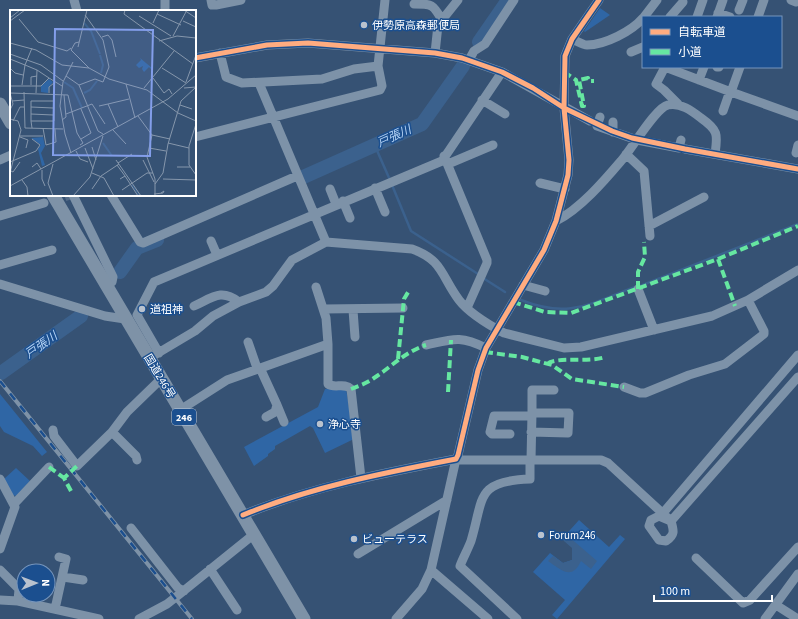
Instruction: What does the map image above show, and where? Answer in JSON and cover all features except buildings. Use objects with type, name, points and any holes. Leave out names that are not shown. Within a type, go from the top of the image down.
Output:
[{"type":"highway","points":[[0,104],[10,120]]},
{"type":"highway","name":"国道246号","points":[[49,199],[106,285],[125,319],[154,356],[161,379],[304,619]]},
{"type":"street","points":[[74,0],[77,10]]},
{"type":"street","points":[[211,0],[212,5],[216,5],[241,0]]},
{"type":"street","points":[[196,137],[380,90],[382,86],[378,66],[382,0]]},
{"type":"street","points":[[435,53],[438,25],[458,0]]},
{"type":"street","points":[[469,60],[474,51],[485,44],[514,0]]},
{"type":"street","points":[[396,619],[422,589],[431,570],[478,370],[486,348],[544,250],[556,221],[565,189],[569,160],[564,108],[564,65],[567,49],[598,0]]},
{"type":"street","points":[[644,16],[657,0]]},
{"type":"street","points":[[697,16],[703,0]]},
{"type":"street","points":[[718,15],[723,0]]},
{"type":"street","points":[[739,10],[743,0]]},
{"type":"street","points":[[758,16],[764,0]]},
{"type":"street","points":[[671,16],[683,1]]},
{"type":"street","points":[[680,16],[683,1]]},
{"type":"street","points":[[414,4],[430,4],[442,20]]},
{"type":"street","points":[[572,39],[587,45],[604,41],[629,31],[642,18]]},
{"type":"street","points":[[196,58],[267,45],[300,43],[435,53],[469,60],[502,72],[533,88],[564,108],[590,121]]},
{"type":"street","points":[[631,52],[642,47]]},
{"type":"street","points":[[220,53],[226,78],[242,83],[322,79],[354,69],[378,66]]},
{"type":"street","points":[[664,68],[656,84],[678,104],[712,126],[716,132],[717,139],[715,154]]},
{"type":"street","points":[[668,68],[798,116]]},
{"type":"street","points":[[697,79],[700,68]]},
{"type":"street","points":[[697,79],[703,68]]},
{"type":"street","points":[[723,111],[740,68]]},
{"type":"street","points":[[446,160],[482,100],[502,72]]},
{"type":"street","points":[[259,83],[326,242]]},
{"type":"street","points":[[482,100],[504,114]]},
{"type":"street","points":[[556,221],[569,215],[626,154],[656,113],[667,105],[678,104]]},
{"type":"street","points":[[600,117],[597,126],[637,140],[798,169]]},
{"type":"street","points":[[612,132],[613,122]]},
{"type":"street","points":[[493,144],[442,161],[375,188],[154,282],[137,315],[154,356],[201,327],[213,316],[239,302],[266,292],[273,286],[292,260],[326,242],[412,249],[424,254],[439,266],[460,301],[467,308],[496,329],[519,337],[564,348],[573,348],[712,316],[748,300],[798,270]]},
{"type":"street","points":[[626,154],[644,171],[650,236]]},
{"type":"street","points":[[0,160],[10,155]]},
{"type":"street","points":[[446,160],[487,263],[467,308]]},
{"type":"street","points":[[112,196],[140,242],[143,243],[298,178]]},
{"type":"street","points":[[540,183],[565,189]]},
{"type":"street","points":[[375,188],[385,212]]},
{"type":"street","points":[[330,189],[350,218]]},
{"type":"street","points":[[73,196],[113,277],[112,282],[106,285]]},
{"type":"street","points":[[649,226],[704,197]]},
{"type":"street","points":[[0,216],[49,199]]},
{"type":"street","points":[[211,240],[217,255]]},
{"type":"street","points":[[0,265],[52,250]]},
{"type":"street","points":[[0,284],[105,316],[125,319]]},
{"type":"street","points":[[523,285],[545,291]]},
{"type":"street","points":[[316,287],[324,309],[328,344],[328,384],[331,386],[346,385],[351,389],[361,478]]},
{"type":"street","points":[[638,289],[654,330]]},
{"type":"street","points":[[194,306],[224,294],[230,295],[239,302]]},
{"type":"street","points":[[624,387],[640,393],[646,393],[688,375],[725,364],[732,360],[764,334],[764,331],[748,300]]},
{"type":"street","points":[[324,309],[336,308],[353,310],[402,308]]},
{"type":"street","points":[[353,310],[354,337]]},
{"type":"street","points":[[426,345],[450,340],[467,339],[486,348]]},
{"type":"street","points":[[248,342],[284,422]]},
{"type":"street","points":[[180,410],[227,380],[328,344]]},
{"type":"street","points":[[663,513],[798,355]]},
{"type":"street","points":[[243,515],[279,501],[361,478],[456,460],[601,460],[608,463],[671,521],[798,377]]},
{"type":"street","points":[[53,430],[54,436],[77,466],[112,432],[127,412],[161,379]]},
{"type":"street","points":[[517,619],[460,566],[471,541],[481,499],[489,490],[509,480],[530,479],[532,386],[554,390]]},
{"type":"street","points":[[266,417],[275,412],[277,406]]},
{"type":"street","points":[[510,434],[492,434],[490,432],[494,416],[569,413],[568,433],[531,432]]},
{"type":"street","points":[[112,432],[136,456],[137,460]]},
{"type":"street","points":[[0,549],[15,507],[15,503],[49,467]]},
{"type":"street","points":[[0,479],[7,494],[15,503]]},
{"type":"street","points":[[358,554],[447,500]]},
{"type":"street","points":[[132,528],[147,542],[178,588],[184,591]]},
{"type":"street","points":[[139,619],[167,604],[253,534]]},
{"type":"street","points":[[696,558],[743,603],[750,600],[798,547]]},
{"type":"street","points":[[53,613],[63,577],[66,558]]},
{"type":"street","points":[[210,569],[238,610]]},
{"type":"street","points":[[0,570],[16,586]]},
{"type":"street","points":[[431,570],[488,619]]},
{"type":"street","points":[[765,619],[798,574]]},
{"type":"street","points":[[63,577],[79,581]]},
{"type":"street","points":[[0,600],[16,601]]},
{"type":"street","points":[[24,603],[53,613],[99,619]]},
{"type":"street","points":[[776,605],[798,619]]},
{"type":"shaded area","points":[[600,8],[610,15],[585,32],[584,31]]},
{"type":"shaded area","points":[[341,386],[346,388],[354,439],[325,453],[313,428],[310,426],[275,446],[275,449],[268,454],[268,456],[254,466],[244,447],[318,407],[325,389]]},
{"type":"shaded area","points":[[0,394],[47,452],[42,456],[33,446],[4,432],[0,426]]},
{"type":"shaded area","points":[[16,468],[30,481],[16,496],[12,495],[4,479]]},
{"type":"shaded area","points":[[579,520],[609,547],[620,535],[625,539],[557,619],[552,615],[565,600],[533,572],[550,553],[563,563],[572,560],[572,547],[562,539]]},
{"type":"shaded area","points":[[568,536],[597,561],[591,569],[581,561],[574,571],[566,572],[557,568],[548,561],[553,556],[563,563],[572,560],[572,548],[564,541]]},
{"type":"waterway","name":"戸張川","points":[[479,42],[508,0]]},
{"type":"waterway","name":"戸張川","points":[[301,178],[422,124],[463,66]]},
{"type":"waterway","points":[[375,146],[390,180]]},
{"type":"waterway","points":[[392,185],[411,231],[478,274]]},
{"type":"waterway","points":[[640,286],[798,224]]},
{"type":"waterway","name":"戸張川","points":[[120,272],[137,248],[157,240]]},
{"type":"waterway","points":[[483,278],[505,292]]},
{"type":"waterway","points":[[521,300],[538,306],[566,309],[591,304],[635,287]]},
{"type":"waterway","name":"戸張川","points":[[1,373],[81,316]]},
{"type":"tunnel","points":[[52,201],[67,196]]},
{"type":"railway","points":[[0,381],[192,619]]},
{"type":"marked path","points":[[564,72],[576,80],[582,106],[584,106],[579,80],[588,78],[589,81],[594,81]]},
{"type":"marked path","points":[[718,259],[798,226]]},
{"type":"marked path","points":[[638,289],[638,272],[645,257],[644,242]]},
{"type":"marked path","points":[[513,302],[545,312],[571,313],[718,259],[735,306]]},
{"type":"marked path","points":[[398,359],[404,299],[410,289]]},
{"type":"marked path","points":[[448,392],[451,340]]},
{"type":"marked path","points":[[351,389],[369,381],[411,352],[426,345]]},
{"type":"marked path","points":[[485,352],[522,357],[552,365],[572,379],[624,387]]},
{"type":"marked path","points":[[547,364],[558,360],[590,360],[605,357]]},
{"type":"marked path","points":[[71,491],[64,478],[77,466]]},
{"type":"marked path","points":[[49,467],[64,478]]},
{"type":"cycle path","points":[[243,515],[295,496],[374,475],[456,459],[478,370],[486,348],[544,250],[556,221],[568,175],[569,160],[564,108],[565,56],[572,39],[599,0]]},
{"type":"cycle path","points":[[196,58],[267,45],[308,43],[435,53],[462,58],[502,72],[533,88],[564,108],[612,131],[632,138],[798,169]]},
{"type":"place","name":"伊勢原高森郵便局","points":[[364,25]]},
{"type":"place","name":"道祖神","points":[[142,309]]},
{"type":"place","name":"浄心寺","points":[[320,424]]},
{"type":"place","name":"Forum246","points":[[541,535]]},
{"type":"place","name":"ビューテラス","points":[[354,539]]}]
